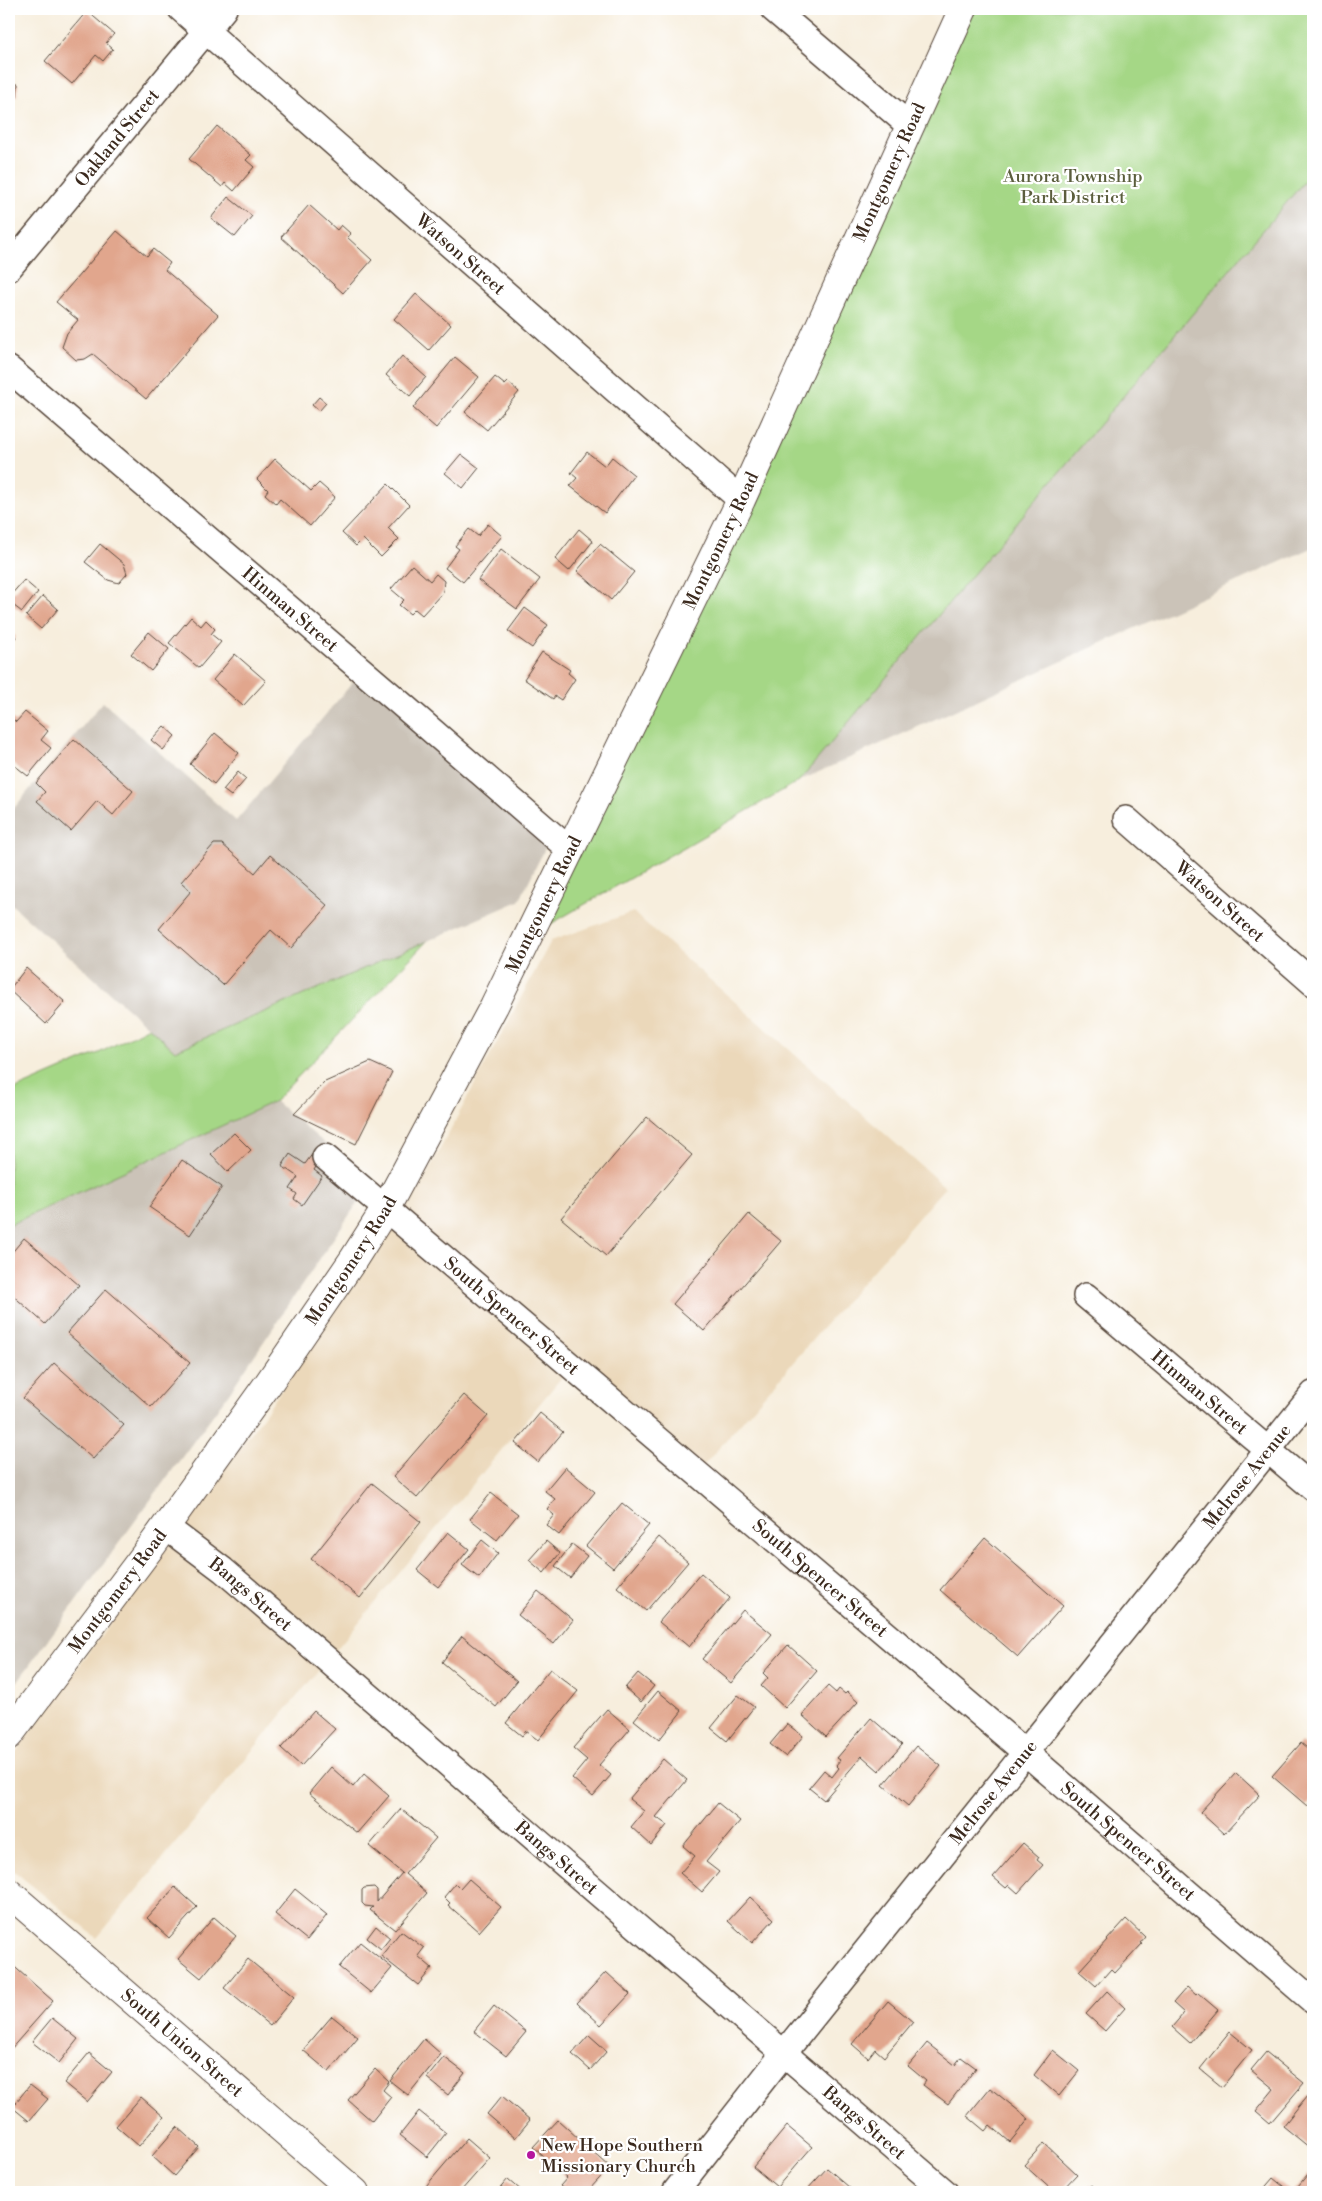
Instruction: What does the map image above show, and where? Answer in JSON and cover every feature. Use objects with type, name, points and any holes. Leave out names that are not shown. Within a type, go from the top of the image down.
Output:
[{"type":"street","name":"Watson Street","points":[[181,9],[741,500]]},
{"type":"street","name":"Oakland Street","points":[[9,268],[224,9]]},
{"type":"street","points":[[773,9],[910,126]]},
{"type":"street","name":"Montgomery Road","points":[[9,1735],[166,1526],[332,1291],[386,1208],[494,1006],[571,852],[741,500],[963,9]]},
{"type":"street","name":"Hinman Street","points":[[9,369],[400,703],[571,852]]},
{"type":"street","name":"Watson Street","points":[[1126,819],[1313,983]]},
{"type":"street","name":"South Spencer Street","points":[[325,1157],[1025,1752],[1313,2001]]},
{"type":"street","name":"Hinman Street","points":[[1086,1296],[1313,1488]]},
{"type":"street","name":"Melrose Avenue","points":[[675,2192],[784,2053],[1313,1394]]},
{"type":"street","name":"Bangs Street","points":[[166,1526],[223,1570],[945,2192]]},
{"type":"street","name":"South Union Street","points":[[9,1893],[355,2192]]},
{"type":"shaded area","points":[[1313,171],[1313,547],[799,781]]},
{"type":"shaded area","points":[[359,675],[550,838],[519,901],[175,1051],[9,902],[9,814],[103,702],[236,821]]},
{"type":"shaded area","points":[[633,912],[945,1187],[692,1479],[566,1372],[97,1938],[9,1867],[9,1761],[267,1411],[422,1183],[551,941]]},
{"type":"shaded area","points":[[275,1101],[371,1183],[229,1393],[9,1693],[9,1225]]},
{"type":"green space","name":"Aurora Township Park District","points":[[963,9],[1313,9],[1313,171],[799,781],[528,937]]},
{"type":"green space","points":[[427,941],[275,1101],[9,1225],[9,1092],[101,1052],[149,1027],[175,1051]]},
{"type":"building","points":[[87,11],[114,34],[106,43],[113,49],[103,61],[96,55],[72,84],[45,61]]},
{"type":"building","points":[[9,84],[18,84],[17,97],[9,96]]},
{"type":"building","points":[[217,126],[251,155],[246,160],[254,167],[234,191],[225,183],[222,187],[189,159]]},
{"type":"building","points":[[228,197],[252,216],[235,237],[211,218]]},
{"type":"building","points":[[309,205],[337,230],[341,225],[351,234],[347,237],[372,260],[343,293],[281,237]]},
{"type":"building","points":[[117,231],[147,256],[153,249],[170,263],[165,270],[218,315],[146,399],[93,354],[85,359],[76,360],[62,347],[67,333],[78,320],[56,302]]},
{"type":"building","points":[[416,294],[451,325],[429,350],[394,319]]},
{"type":"building","points":[[402,356],[426,377],[410,396],[386,375]]},
{"type":"building","points":[[455,357],[479,377],[436,428],[413,408]]},
{"type":"building","points":[[495,377],[505,385],[508,382],[519,392],[487,430],[465,412]]},
{"type":"building","points":[[319,397],[326,403],[319,411],[312,405]]},
{"type":"building","points":[[587,452],[605,466],[612,457],[634,475],[605,513],[570,486],[577,478],[571,473]]},
{"type":"building","points":[[461,454],[479,468],[463,488],[445,473]]},
{"type":"building","points":[[275,459],[311,491],[319,483],[335,497],[310,526],[280,499],[276,504],[265,494],[268,490],[257,479]]},
{"type":"building","points":[[388,484],[409,505],[388,528],[399,539],[381,557],[363,539],[356,546],[342,533]]},
{"type":"building","points":[[488,524],[502,536],[463,582],[445,568],[459,549],[455,546],[469,529],[478,536]]},
{"type":"building","points":[[579,529],[593,541],[569,571],[555,559]]},
{"type":"building","points":[[100,544],[124,564],[127,574],[119,583],[108,580],[85,562]]},
{"type":"building","points":[[600,544],[634,572],[611,600],[577,571]]},
{"type":"building","points":[[501,549],[540,579],[517,609],[478,580]]},
{"type":"building","points":[[412,565],[430,581],[436,574],[444,581],[443,592],[422,615],[415,609],[410,614],[399,605],[404,600],[391,589]]},
{"type":"building","points":[[24,580],[38,592],[22,612],[9,602],[9,597]]},
{"type":"building","points":[[43,596],[58,609],[41,629],[26,616]]},
{"type":"building","points":[[525,608],[548,625],[532,648],[508,631]]},
{"type":"building","points":[[191,617],[201,626],[206,620],[215,629],[211,634],[221,642],[199,668],[169,643]]},
{"type":"building","points":[[9,631],[16,637],[9,646]]},
{"type":"building","points":[[149,632],[169,649],[151,671],[131,654]]},
{"type":"building","points":[[542,652],[570,670],[568,673],[575,679],[561,700],[555,696],[553,699],[524,679]]},
{"type":"building","points":[[235,654],[266,681],[243,706],[213,680]]},
{"type":"building","points":[[25,712],[48,731],[41,740],[51,748],[28,776],[9,761],[9,716],[16,722]]},
{"type":"building","points":[[164,726],[175,736],[163,750],[151,740]]},
{"type":"building","points":[[215,733],[239,753],[214,784],[190,764]]},
{"type":"building","points":[[74,739],[133,791],[113,815],[97,801],[71,831],[37,801],[45,792],[36,783]]},
{"type":"building","points":[[238,772],[246,779],[231,796],[223,790]]},
{"type":"building","points":[[214,844],[222,844],[255,873],[270,855],[328,906],[291,948],[271,930],[223,985],[159,929],[191,891],[181,882]]},
{"type":"building","points":[[26,968],[65,1002],[46,1024],[9,990]]},
{"type":"building","points":[[370,1062],[392,1072],[356,1144],[294,1114],[325,1082]]},
{"type":"building","points":[[647,1117],[692,1155],[606,1256],[561,1218]]},
{"type":"building","points":[[234,1133],[251,1150],[228,1172],[211,1154]]},
{"type":"building","points":[[313,1153],[321,1159],[314,1170],[322,1176],[302,1205],[294,1199],[297,1194],[290,1189],[298,1177],[282,1166],[290,1154],[305,1164]]},
{"type":"building","points":[[182,1160],[222,1187],[190,1235],[149,1207]]},
{"type":"building","points":[[749,1214],[781,1241],[704,1331],[673,1304]]},
{"type":"building","points":[[24,1238],[79,1285],[45,1324],[9,1292],[9,1256]]},
{"type":"building","points":[[106,1289],[190,1363],[151,1407],[67,1333]]},
{"type":"building","points":[[54,1363],[124,1425],[93,1459],[23,1398]]},
{"type":"building","points":[[464,1395],[488,1416],[417,1498],[393,1477]]},
{"type":"building","points":[[540,1413],[563,1432],[538,1462],[515,1443]]},
{"type":"building","points":[[565,1467],[595,1492],[559,1535],[546,1525],[554,1515],[547,1509],[555,1499],[545,1491]]},
{"type":"building","points":[[372,1483],[421,1522],[360,1598],[311,1559]]},
{"type":"building","points":[[491,1493],[518,1514],[497,1540],[470,1519]]},
{"type":"building","points":[[622,1503],[649,1525],[613,1568],[586,1546]]},
{"type":"building","points":[[448,1532],[469,1549],[438,1587],[417,1570]]},
{"type":"building","points":[[659,1537],[688,1562],[646,1611],[617,1587]]},
{"type":"building","points":[[985,1538],[1063,1606],[1018,1657],[940,1590]]},
{"type":"building","points":[[482,1540],[498,1553],[479,1578],[462,1565]]},
{"type":"building","points":[[546,1541],[560,1553],[544,1573],[529,1560]]},
{"type":"building","points":[[572,1544],[587,1556],[570,1578],[555,1566]]},
{"type":"building","points":[[701,1573],[730,1598],[689,1647],[659,1622]]},
{"type":"building","points":[[538,1591],[573,1620],[554,1644],[518,1615]]},
{"type":"building","points":[[743,1610],[772,1634],[731,1683],[702,1659]]},
{"type":"building","points":[[462,1636],[517,1681],[496,1707],[442,1662]]},
{"type":"building","points":[[788,1645],[817,1671],[785,1708],[761,1686],[768,1678],[763,1673]]},
{"type":"building","points":[[550,1669],[578,1691],[538,1740],[526,1731],[522,1736],[506,1723]]},
{"type":"building","points":[[638,1673],[654,1686],[641,1702],[625,1688]]},
{"type":"building","points":[[828,1686],[836,1693],[839,1689],[845,1694],[847,1692],[858,1702],[826,1737],[802,1715]]},
{"type":"building","points":[[658,1691],[682,1711],[659,1740],[634,1720]]},
{"type":"building","points":[[738,1695],[754,1707],[727,1741],[711,1728]]},
{"type":"building","points":[[607,1709],[630,1729],[599,1765],[611,1775],[593,1796],[572,1778],[587,1760],[573,1748]]},
{"type":"building","points":[[314,1711],[335,1729],[301,1766],[281,1748]]},
{"type":"building","points":[[871,1718],[902,1745],[879,1771],[862,1756],[824,1800],[809,1788],[824,1770],[832,1777],[839,1768],[836,1765],[840,1760],[837,1758]]},
{"type":"building","points":[[787,1724],[803,1736],[786,1757],[770,1744]]},
{"type":"building","points":[[1301,1743],[1313,1753],[1313,1804],[1311,1801],[1307,1806],[1272,1776]]},
{"type":"building","points":[[916,1746],[941,1766],[908,1806],[883,1785]]},
{"type":"building","points":[[663,1759],[687,1780],[656,1817],[667,1825],[651,1845],[631,1827],[644,1811],[629,1799]]},
{"type":"building","points":[[331,1767],[353,1787],[364,1774],[389,1796],[357,1833],[309,1793]]},
{"type":"building","points":[[1236,1773],[1260,1795],[1224,1834],[1200,1812]]},
{"type":"building","points":[[718,1803],[740,1821],[706,1862],[719,1872],[702,1892],[680,1873],[695,1856],[683,1846]]},
{"type":"building","points":[[401,1809],[436,1838],[405,1874],[427,1893],[395,1930],[370,1910],[373,1907],[365,1906],[362,1903],[362,1890],[374,1887],[377,1890],[377,1902],[402,1873],[369,1846]]},
{"type":"building","points":[[1023,1843],[1039,1857],[1037,1860],[1043,1865],[1018,1893],[1009,1885],[1006,1888],[993,1877]]},
{"type":"building","points":[[469,1879],[501,1907],[479,1932],[448,1905],[450,1903],[444,1897],[455,1884],[460,1889]]},
{"type":"building","points":[[175,1887],[197,1907],[169,1938],[147,1918]]},
{"type":"building","points":[[295,1889],[327,1915],[307,1940],[275,1914]]},
{"type":"building","points":[[750,1897],[774,1919],[752,1943],[728,1921]]},
{"type":"building","points":[[214,1917],[236,1936],[201,1978],[178,1959]]},
{"type":"building","points":[[1126,1919],[1145,1937],[1140,1943],[1142,1944],[1115,1973],[1111,1969],[1096,1986],[1079,1971]]},
{"type":"building","points":[[376,1926],[390,1938],[381,1949],[367,1938]]},
{"type":"building","points":[[401,1931],[424,1948],[418,1956],[432,1968],[418,1985],[381,1956]]},
{"type":"building","points":[[360,1942],[392,1968],[371,1993],[339,1967]]},
{"type":"building","points":[[248,1959],[294,1997],[270,2026],[224,1988]]},
{"type":"building","points":[[9,1962],[53,2001],[9,2051]]},
{"type":"building","points":[[606,1972],[630,1994],[601,2025],[577,2003]]},
{"type":"building","points":[[1187,1987],[1196,1995],[1198,1993],[1218,2010],[1190,2043],[1172,2027],[1184,2013],[1173,2003]]},
{"type":"building","points":[[1107,1991],[1125,2008],[1105,2031],[1086,2014]]},
{"type":"building","points":[[888,2001],[913,2022],[884,2057],[875,2049],[868,2058],[852,2044]]},
{"type":"building","points":[[494,2006],[526,2032],[506,2056],[474,2031]]},
{"type":"building","points":[[332,2016],[358,2037],[329,2072],[303,2050]]},
{"type":"building","points":[[52,2018],[78,2039],[59,2063],[32,2042]]},
{"type":"building","points":[[1230,2032],[1252,2050],[1222,2087],[1200,2069]]},
{"type":"building","points":[[589,2035],[607,2051],[590,2070],[572,2054]]},
{"type":"building","points":[[424,2039],[441,2054],[408,2095],[390,2081]]},
{"type":"building","points":[[927,2043],[955,2065],[961,2057],[976,2068],[948,2104],[923,2085],[926,2081],[908,2066]]},
{"type":"building","points":[[1053,2050],[1079,2071],[1059,2096],[1034,2075]]},
{"type":"building","points":[[1266,2052],[1304,2083],[1270,2123],[1256,2111],[1274,2089],[1251,2070]]},
{"type":"building","points":[[89,2053],[112,2072],[87,2102],[64,2083]]},
{"type":"building","points":[[444,2057],[465,2073],[448,2095],[427,2078]]},
{"type":"building","points":[[375,2069],[389,2082],[383,2090],[391,2097],[372,2121],[348,2100]]},
{"type":"building","points":[[30,2085],[48,2099],[29,2121],[12,2107]]},
{"type":"building","points":[[990,2088],[1029,2119],[1010,2142],[990,2125],[985,2131],[967,2116]]},
{"type":"building","points":[[502,2096],[530,2120],[515,2138],[487,2114]]},
{"type":"building","points":[[1307,2096],[1313,2101],[1313,2145],[1310,2148],[1283,2126]]},
{"type":"building","points":[[141,2097],[164,2117],[139,2146],[116,2126]]},
{"type":"building","points":[[419,2111],[446,2133],[427,2157],[400,2135]]},
{"type":"building","points":[[558,2120],[610,2167],[587,2192],[567,2192],[560,2186],[567,2178],[533,2147]]},
{"type":"building","points":[[787,2126],[812,2147],[777,2187],[753,2167]]},
{"type":"building","points":[[177,2127],[199,2147],[174,2176],[152,2156]]},
{"type":"building","points":[[467,2138],[490,2158],[460,2192],[433,2192],[426,2186]]},
{"type":"building","points":[[1044,2143],[1077,2174],[1060,2192],[1054,2192],[1024,2165]]},
{"type":"building","points":[[827,2168],[850,2188],[846,2192],[805,2192]]},
{"type":"building","points":[[1308,2174],[1313,2178],[1313,2192],[1293,2192]]},
{"type":"building","points":[[1273,2178],[1289,2191],[1261,2192]]},
{"type":"building","points":[[508,2179],[523,2192],[497,2192]]},
{"type":"building","points":[[1091,2185],[1099,2192],[1085,2192]]},
{"type":"place","name":"New Hope Southern Missionary Church","points":[[531,2155]]}]
